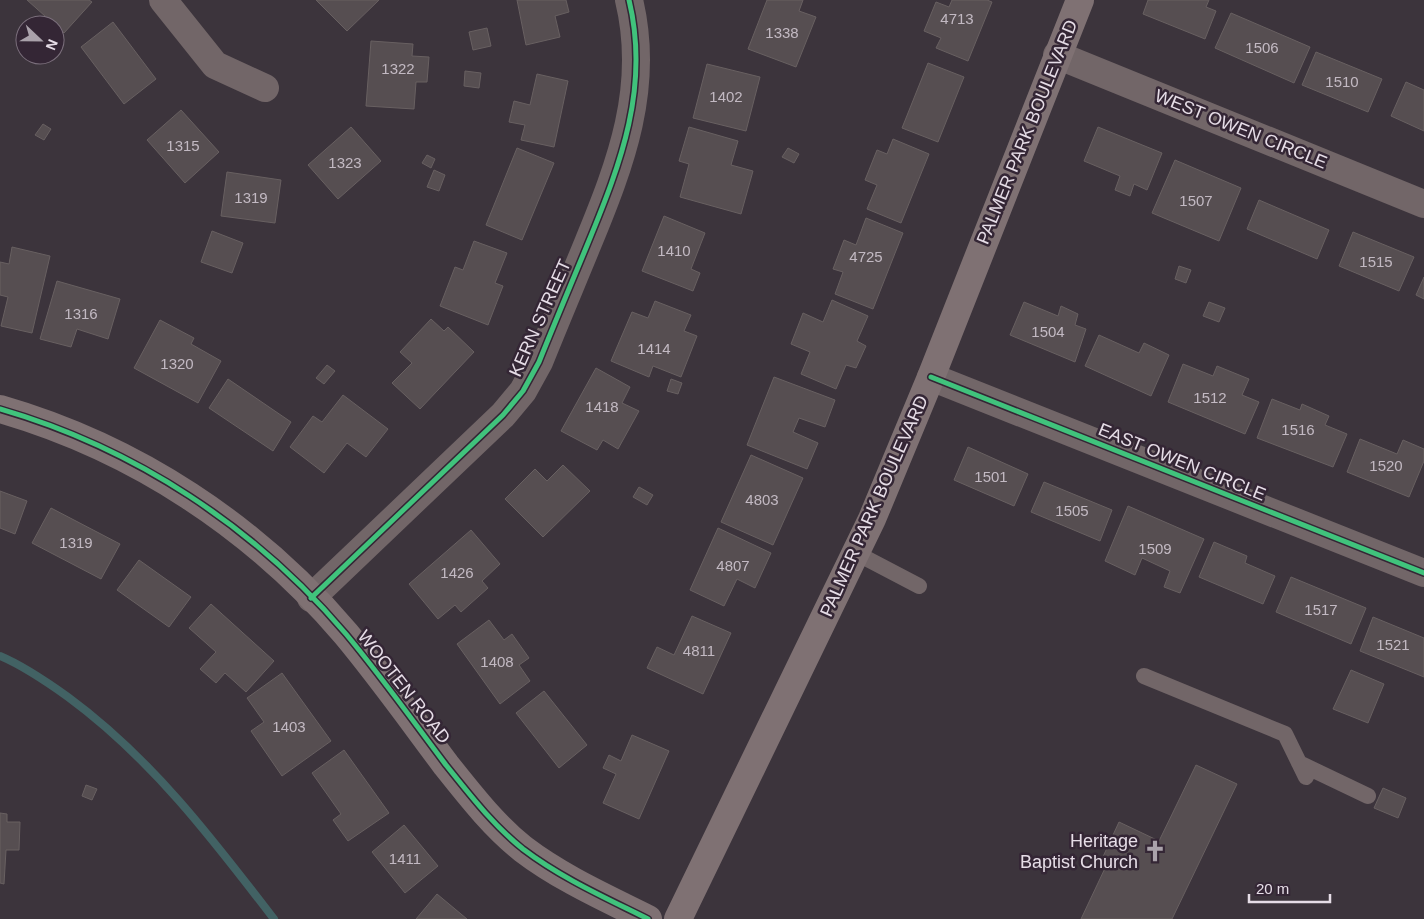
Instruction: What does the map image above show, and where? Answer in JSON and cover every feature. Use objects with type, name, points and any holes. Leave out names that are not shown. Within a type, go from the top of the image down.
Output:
[{"type":"main road","name":"PALMER PARK BOULEVARD","points":[[678,919],[856,553],[931,377],[1080,0]]},
{"type":"main road","name":"WOOTEN ROAD","points":[[0,410],[82,437],[136,464],[193,497],[247,536],[345,634],[487,817],[524,849],[562,876],[648,919]]},
{"type":"street","points":[[163,0],[215,66],[265,88]]},
{"type":"street","name":"KERN STREET","points":[[311,598],[503,416],[522,391],[539,362],[618,170],[635,90],[637,51],[629,0]]},
{"type":"street","name":"WEST OWEN CIRCLE","points":[[1057,55],[1424,204]]},
{"type":"street","name":"EAST OWEN CIRCLE","points":[[931,377],[1424,573]]},
{"type":"lane","points":[[856,553],[919,586]]},
{"type":"lane","points":[[1144,676],[1285,734],[1302,770],[1368,796]]},
{"type":"building","points":[[27,0],[89,0],[92,2],[65,32],[65,15],[44,15]]},
{"type":"building","points":[[316,0],[379,0],[347,31]]},
{"type":"building","points":[[517,0],[566,0],[569,12],[555,16],[560,37],[526,45]]},
{"type":"building","points":[[767,0],[803,0],[799,11],[816,17],[796,67],[748,49]]},
{"type":"building","points":[[952,0],[987,0],[992,2],[968,61],[936,48],[941,38],[924,31],[936,2],[949,7]]},
{"type":"building","points":[[1148,0],[1209,0],[1206,7],[1216,11],[1205,39],[1143,14]]},
{"type":"building","points":[[1231,13],[1310,47],[1294,83],[1215,48]]},
{"type":"building","points":[[113,22],[156,79],[124,104],[81,47]]},
{"type":"building","points":[[487,28],[491,46],[473,50],[469,32]]},
{"type":"building","points":[[371,41],[413,44],[412,56],[429,57],[427,82],[416,82],[414,109],[366,106]]},
{"type":"building","points":[[1316,52],[1382,79],[1368,112],[1302,85]]},
{"type":"building","points":[[928,63],[964,77],[938,142],[902,128]]},
{"type":"building","points":[[707,64],[760,77],[746,131],[693,118]]},
{"type":"building","points":[[465,71],[481,73],[479,88],[464,86]]},
{"type":"building","points":[[537,74],[568,81],[554,147],[521,140],[525,125],[509,122],[514,101],[530,105]]},
{"type":"building","points":[[1406,82],[1424,90],[1424,131],[1391,116]]},
{"type":"building","points":[[181,110],[219,152],[185,183],[147,140]]},
{"type":"building","points":[[43,124],[51,129],[44,140],[35,135]]},
{"type":"building","points":[[351,127],[381,161],[338,199],[308,165]]},
{"type":"building","points":[[689,127],[738,141],[731,165],[753,171],[741,214],[680,197],[689,164],[679,161]]},
{"type":"building","points":[[1098,127],[1162,153],[1147,190],[1134,184],[1130,196],[1115,190],[1120,176],[1084,161]]},
{"type":"building","points":[[893,139],[929,154],[901,223],[867,209],[877,185],[865,180],[877,150],[887,154]]},
{"type":"building","points":[[517,148],[554,163],[522,240],[486,225]]},
{"type":"building","points":[[788,148],[799,154],[794,163],[782,157]]},
{"type":"building","points":[[427,155],[435,159],[431,168],[422,163]]},
{"type":"building","points":[[1175,160],[1241,188],[1219,241],[1152,213]]},
{"type":"building","points":[[434,170],[445,175],[439,191],[427,187]]},
{"type":"building","points":[[227,172],[281,180],[275,223],[221,216]]},
{"type":"building","points":[[1259,200],[1329,230],[1317,259],[1247,229]]},
{"type":"building","points":[[664,216],[705,233],[691,269],[700,273],[693,291],[642,271]]},
{"type":"building","points":[[866,218],[903,233],[873,309],[835,294],[843,272],[833,269],[844,240],[856,245]]},
{"type":"building","points":[[212,231],[243,243],[232,273],[201,262]]},
{"type":"building","points":[[1353,232],[1414,257],[1399,291],[1339,266]]},
{"type":"building","points":[[474,241],[507,253],[495,283],[503,286],[488,325],[440,306],[455,267],[463,270]]},
{"type":"building","points":[[12,247],[50,256],[32,333],[1,326],[8,297],[0,295],[0,262],[9,264]]},
{"type":"building","points":[[1179,266],[1191,270],[1186,283],[1175,279]]},
{"type":"building","points":[[1424,277],[1424,299],[1416,295]]},
{"type":"building","points":[[57,281],[120,299],[108,339],[77,329],[71,347],[40,339]]},
{"type":"building","points":[[832,300],[868,316],[857,341],[866,346],[856,368],[846,365],[836,389],[801,374],[810,352],[791,344],[803,313],[823,322]]},
{"type":"building","points":[[655,301],[691,315],[684,331],[697,336],[681,377],[653,366],[649,377],[611,361],[632,312],[648,318]]},
{"type":"building","points":[[1024,302],[1058,316],[1061,306],[1078,314],[1075,325],[1086,329],[1075,362],[1010,335]]},
{"type":"building","points":[[1209,302],[1225,308],[1219,322],[1203,316]]},
{"type":"building","points":[[431,319],[444,331],[448,327],[474,352],[420,409],[392,383],[412,363],[400,352]]},
{"type":"building","points":[[160,320],[194,338],[191,344],[221,361],[198,403],[134,368]]},
{"type":"building","points":[[1099,335],[1139,353],[1144,343],[1169,355],[1151,396],[1085,366]]},
{"type":"building","points":[[1183,364],[1213,376],[1217,366],[1249,379],[1242,395],[1259,402],[1245,434],[1168,402]]},
{"type":"building","points":[[327,365],[335,371],[324,384],[316,378]]},
{"type":"building","points":[[596,368],[630,387],[622,403],[639,411],[618,449],[603,440],[597,450],[561,431]]},
{"type":"building","points":[[774,377],[835,400],[825,427],[799,418],[793,432],[818,443],[807,469],[747,445]]},
{"type":"building","points":[[228,379],[291,422],[273,451],[209,408]]},
{"type":"building","points":[[671,379],[682,383],[678,394],[667,391]]},
{"type":"building","points":[[343,395],[388,429],[366,457],[347,443],[324,473],[290,447],[313,416],[322,422]]},
{"type":"building","points":[[1272,399],[1300,410],[1302,404],[1329,416],[1325,425],[1347,434],[1333,467],[1257,438]]},
{"type":"building","points":[[1360,439],[1397,454],[1403,440],[1424,449],[1424,461],[1409,497],[1347,472]]},
{"type":"building","points":[[968,447],[1028,474],[1014,506],[954,480]]},
{"type":"building","points":[[751,455],[803,478],[773,545],[721,522]]},
{"type":"building","points":[[563,465],[590,491],[543,537],[505,499],[535,469],[547,481]]},
{"type":"building","points":[[1044,482],[1112,510],[1100,541],[1031,512]]},
{"type":"building","points":[[639,487],[653,495],[647,505],[633,497]]},
{"type":"building","points":[[0,491],[27,501],[15,534],[0,528]]},
{"type":"building","points":[[1128,506],[1204,539],[1180,593],[1164,587],[1170,571],[1142,558],[1135,575],[1105,561]]},
{"type":"building","points":[[51,508],[120,544],[101,579],[32,543]]},
{"type":"building","points":[[718,528],[771,553],[755,588],[737,579],[724,606],[690,590]]},
{"type":"building","points":[[471,530],[500,564],[482,581],[488,588],[461,612],[455,605],[438,619],[409,584]]},
{"type":"building","points":[[1214,542],[1247,556],[1245,563],[1275,576],[1263,604],[1199,577]]},
{"type":"building","points":[[139,560],[191,597],[169,627],[117,590]]},
{"type":"building","points":[[1291,577],[1366,608],[1351,644],[1276,612]]},
{"type":"building","points":[[211,604],[274,661],[246,692],[225,673],[216,683],[200,669],[216,652],[189,628]]},
{"type":"building","points":[[692,616],[731,633],[703,694],[647,668],[657,647],[674,655]]},
{"type":"building","points":[[1373,617],[1424,638],[1424,677],[1360,651]]},
{"type":"building","points":[[489,620],[504,640],[512,634],[529,658],[519,665],[530,681],[500,704],[457,644]]},
{"type":"building","points":[[1351,670],[1384,684],[1368,723],[1333,709]]},
{"type":"building","points":[[282,673],[331,741],[282,776],[251,731],[264,722],[247,698]]},
{"type":"building","points":[[544,691],[587,745],[559,768],[516,713]]},
{"type":"building","points":[[632,735],[669,751],[639,819],[603,803],[616,774],[603,768],[609,755],[621,761]]},
{"type":"building","points":[[344,750],[389,813],[348,841],[333,820],[341,814],[312,773]]},
{"type":"building","name":"Heritage Baptist Church","points":[[1196,765],[1237,784],[1172,919],[1081,919],[1107,864],[1101,861],[1119,822],[1159,841]]},
{"type":"building","points":[[86,785],[97,789],[92,800],[82,796]]},
{"type":"building","points":[[1383,788],[1406,798],[1398,818],[1374,808]]},
{"type":"building","points":[[0,813],[7,814],[7,822],[20,822],[19,850],[6,850],[4,884],[0,883]]},
{"type":"building","points":[[404,825],[438,866],[405,893],[372,852]]},
{"type":"building","points":[[437,894],[467,919],[416,919]]},
{"type":"waterway","points":[[0,656],[27,669],[68,697],[126,746],[179,800],[274,919]]},
{"type":"cycle path","points":[[311,598],[503,415],[523,391],[539,362],[611,184],[629,124],[634,94],[636,63],[635,32],[629,0]]},
{"type":"cycle path","points":[[931,377],[1424,573]]},
{"type":"cycle path","points":[[0,409],[50,425],[145,469],[190,496],[232,526],[273,559],[311,595],[346,634],[446,765],[502,830],[523,849],[553,869],[648,919]]},
{"type":"place","name":"Heritage Baptist Church","points":[[1155,851]]}]
